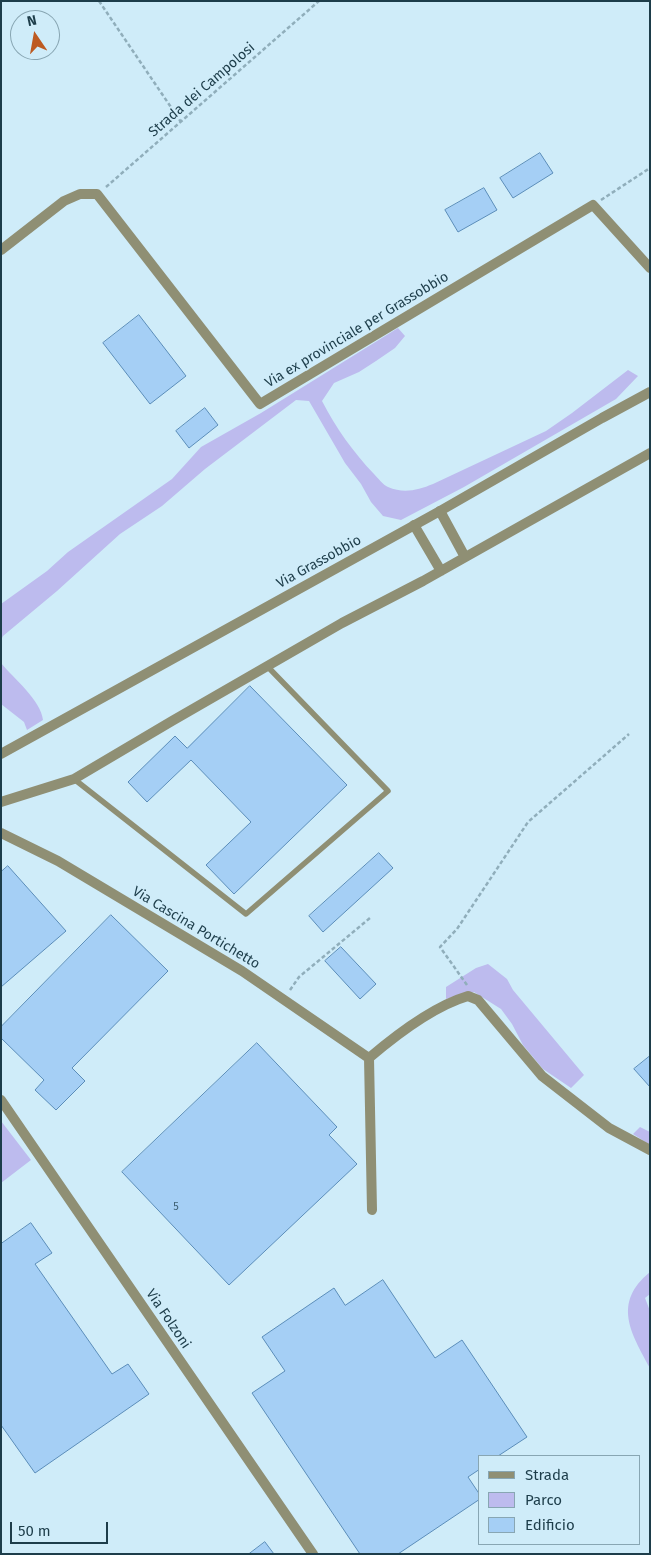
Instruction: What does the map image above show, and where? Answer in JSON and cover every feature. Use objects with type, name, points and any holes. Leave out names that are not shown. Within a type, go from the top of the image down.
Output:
[{"type":"street","points":[[1,250],[64,201],[80,194],[97,194]]},
{"type":"street","name":"Via ex provinciale per Grassobbio","points":[[97,194],[260,404],[593,204]]},
{"type":"street","points":[[593,204],[650,268]]},
{"type":"street","name":"Via Grassobbio","points":[[1,754],[440,511],[650,392]]},
{"type":"street","points":[[1,802],[74,779],[342,623],[441,571],[650,453]]},
{"type":"street","points":[[440,511],[465,557]]},
{"type":"street","points":[[414,525],[441,571]]},
{"type":"street","name":"Via Cascina Portichetto","points":[[1,833],[58,861],[242,971],[369,1058]]},
{"type":"street","points":[[372,1210],[369,1058],[397,1034],[456,1000],[468,996],[478,1000],[542,1076],[609,1128],[650,1150]]},
{"type":"street","name":"Via Folzoni","points":[[1,1100],[312,1554]]},
{"type":"lane","points":[[74,779],[246,914],[388,791],[267,666]]},
{"type":"path","points":[[100,1],[182,122]]},
{"type":"path","name":"Strada dei Campolosi","points":[[97,194],[319,1]]},
{"type":"path","points":[[593,204],[650,168]]},
{"type":"path","points":[[468,996],[468,986],[440,947],[456,929],[528,822],[629,734]]},
{"type":"path","points":[[283,999],[299,978],[370,918]]},
{"type":"green space","points":[[398,328],[405,336],[395,348],[359,372],[334,383],[322,401],[345,439],[366,466],[384,485],[394,489],[405,491],[433,484],[546,431],[628,370],[638,376],[616,399],[464,487],[401,520],[383,516],[371,502],[361,484],[345,463],[309,401],[296,400],[205,469],[162,506],[120,534],[57,591],[3,636],[1,640],[1,604],[47,571],[68,552],[172,479],[201,447],[261,413]]},
{"type":"green space","points":[[1,663],[32,697],[41,712],[43,720],[27,730],[24,722],[1,704]]},
{"type":"green space","points":[[488,964],[507,979],[513,990],[584,1075],[571,1088],[543,1069],[523,1045],[512,1024],[501,1009],[474,992],[446,999],[446,987],[476,968]]},
{"type":"green space","points":[[1,1121],[31,1160],[1,1183]]},
{"type":"green space","points":[[640,1127],[650,1132],[650,1145],[633,1134]]},
{"type":"green space","points":[[650,1272],[650,1294],[645,1298],[650,1311],[650,1368],[632,1330],[628,1307],[631,1295],[638,1284]]},
{"type":"building","points":[[540,153],[553,173],[513,198],[500,178]]},
{"type":"building","points":[[484,188],[497,210],[458,232],[445,210]]},
{"type":"building","points":[[139,315],[186,376],[150,404],[103,343]]},
{"type":"building","points":[[205,408],[218,425],[189,448],[176,431]]},
{"type":"building","points":[[250,686],[347,785],[234,894],[206,865],[251,822],[191,760],[147,802],[128,782],[175,736],[187,748]]},
{"type":"building","points":[[379,853],[393,868],[323,932],[309,916]]},
{"type":"building","points":[[8,866],[66,931],[1,987],[1,872]]},
{"type":"building","points":[[111,915],[168,971],[72,1068],[85,1081],[56,1110],[35,1090],[44,1080],[1,1038],[1,1027]]},
{"type":"building","points":[[341,947],[376,984],[360,999],[325,961]]},
{"type":"building","points":[[257,1043],[337,1127],[329,1135],[357,1164],[229,1285],[122,1172]]},
{"type":"building","points":[[650,1056],[650,1087],[634,1069]]},
{"type":"building","points":[[31,1223],[52,1253],[35,1264],[112,1374],[128,1364],[149,1394],[35,1473],[1,1425],[1,1244]]},
{"type":"building","points":[[383,1280],[435,1358],[462,1340],[527,1437],[500,1455],[478,1455],[478,1470],[468,1477],[478,1492],[478,1500],[398,1554],[360,1554],[252,1393],[285,1371],[262,1337],[334,1288],[345,1305]]},
{"type":"building","points":[[265,1542],[274,1554],[249,1554]]}]
